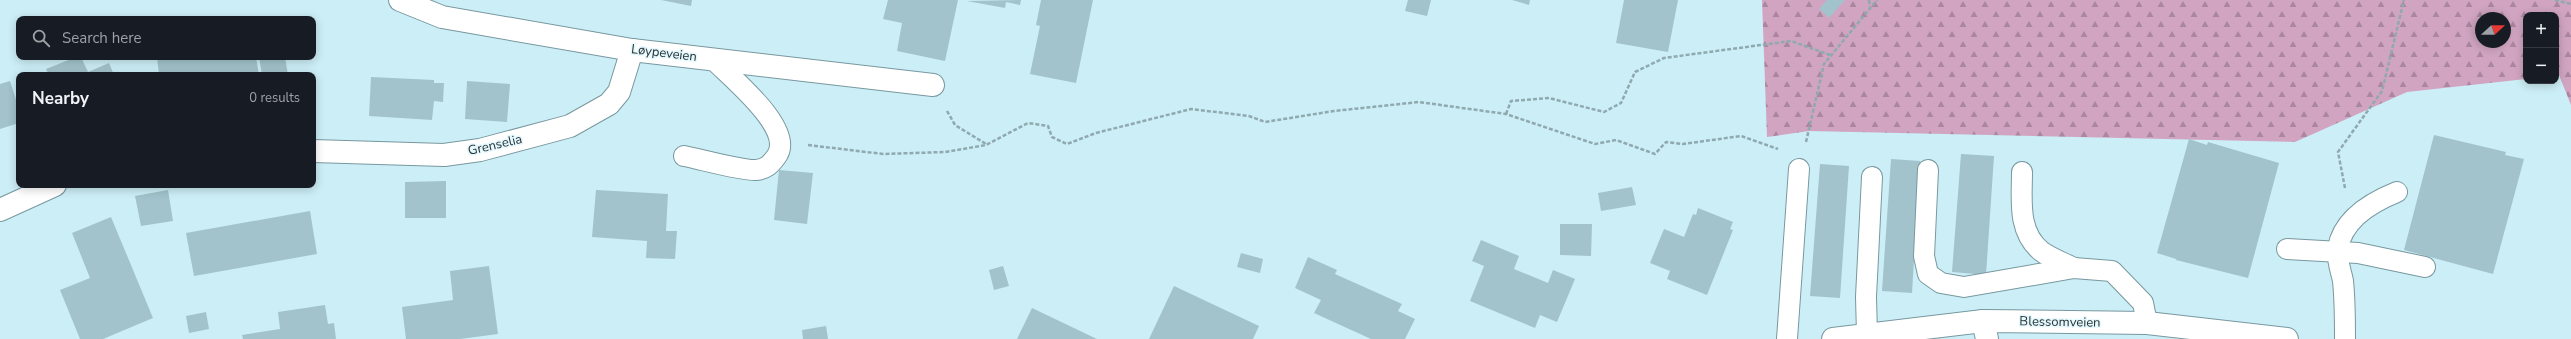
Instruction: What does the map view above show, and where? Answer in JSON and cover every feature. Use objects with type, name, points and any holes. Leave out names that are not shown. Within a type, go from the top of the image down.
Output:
[{"type":"street","name":"Løypeveien","points":[[400,0],[442,17],[632,50],[933,85]]},
{"type":"street","name":"Grenselia","points":[[316,151],[444,155],[480,150],[570,126],[609,104],[619,92],[632,50]]},
{"type":"street","points":[[0,210],[49,188]]},
{"type":"street","name":"Blessomveien","points":[[1833,339],[1867,334],[2147,323],[2287,339]]},
{"type":"lane","points":[[684,156],[755,170],[768,167],[778,154],[781,138],[775,125],[759,104],[713,59]]},
{"type":"lane","points":[[1787,339],[1799,169]]},
{"type":"lane","points":[[1928,170],[1924,256],[1928,274],[1941,283],[1964,287],[2074,268],[2112,271],[2143,303],[2147,323]]},
{"type":"lane","points":[[2022,172],[2022,220],[2028,235],[2041,251],[2074,268]]},
{"type":"lane","points":[[1867,334],[1866,297],[1872,177]]},
{"type":"lane","points":[[2345,339],[2343,282],[2337,250],[2340,238],[2351,220],[2379,199],[2397,192]]},
{"type":"lane","points":[[2287,249],[2337,250],[2425,268]]},
{"type":"path","points":[[1869,0],[1870,7]]},
{"type":"path","points":[[1799,169],[1824,64],[1877,0]]},
{"type":"path","points":[[2351,220],[2338,152],[2382,91],[2404,0]]},
{"type":"path","points":[[2555,0],[2571,4]]},
{"type":"path","points":[[1506,114],[1511,101],[1549,98],[1604,112],[1621,103],[1635,72],[1664,58],[1791,41],[1830,55]]},
{"type":"path","points":[[933,85],[955,125],[986,145]]},
{"type":"path","points":[[781,138],[813,146],[883,154],[945,152],[986,145],[1028,123],[1048,126],[1052,137],[1067,144],[1096,133],[1191,109],[1249,116],[1265,122],[1334,111],[1419,102],[1506,114],[1595,144],[1616,140],[1655,154],[1666,142],[1683,144],[1741,136],[1786,153],[1799,169]]},
{"type":"green space","points":[[1762,0],[2571,0],[2571,105],[2559,75],[2559,12],[2523,12],[2523,79],[2407,92],[2295,142],[1809,131],[1767,137]]},
{"type":"building","points":[[661,0],[692,0],[691,6]]},
{"type":"building","points":[[888,0],[958,0],[945,61],[897,51],[902,23],[883,19]]},
{"type":"building","points":[[1021,0],[1020,5],[1006,2],[1005,8],[967,1]]},
{"type":"building","points":[[1041,0],[1093,0],[1076,83],[1030,74],[1040,26],[1036,25]]},
{"type":"building","points":[[1408,0],[1431,0],[1427,16],[1405,11]]},
{"type":"building","points":[[1512,0],[1530,0],[1529,5]]},
{"type":"building","points":[[1624,0],[1678,0],[1668,52],[1616,43]]},
{"type":"building","points":[[1827,0],[1845,0],[1829,18],[1819,9]]},
{"type":"building","points":[[68,60],[82,60],[88,72],[48,72],[46,69]]},
{"type":"building","points":[[157,60],[256,60],[258,72],[159,72]]},
{"type":"building","points":[[260,60],[286,60],[288,72],[262,72]]},
{"type":"building","points":[[109,63],[113,72],[88,72]]},
{"type":"building","points":[[371,77],[434,80],[434,83],[444,83],[443,102],[434,101],[432,120],[369,116]]},
{"type":"building","points":[[10,81],[16,100],[16,124],[0,129],[0,84]]},
{"type":"building","points":[[467,81],[510,84],[507,122],[465,119]]},
{"type":"building","points":[[2434,135],[2506,152],[2505,155],[2524,159],[2493,274],[2404,250]]},
{"type":"building","points":[[2189,139],[2207,145],[2208,142],[2279,163],[2248,278],[2176,260],[2157,253]]},
{"type":"building","points":[[1961,154],[1994,156],[1986,275],[1952,272]]},
{"type":"building","points":[[1891,159],[1920,161],[1912,293],[1882,291]]},
{"type":"building","points":[[1820,164],[1849,166],[1840,298],[1810,296]]},
{"type":"building","points":[[779,170],[813,173],[807,224],[774,220]]},
{"type":"building","points":[[446,181],[446,218],[405,218],[405,182]]},
{"type":"building","points":[[1632,187],[1636,205],[1601,211],[1598,193]]},
{"type":"building","points":[[168,190],[173,221],[141,226],[135,196]]},
{"type":"building","points":[[596,190],[668,194],[666,231],[677,231],[675,259],[646,258],[647,241],[592,237]]},
{"type":"building","points":[[1698,208],[1733,222],[1730,229],[1733,230],[1707,295],[1667,279],[1670,271],[1650,263],[1664,229],[1684,237],[1693,214],[1696,215]]},
{"type":"building","points":[[310,211],[317,254],[194,276],[186,233]]},
{"type":"building","points":[[111,217],[153,318],[103,339],[80,339],[60,290],[90,278],[72,233]]},
{"type":"building","points":[[1560,224],[1592,224],[1591,256],[1560,255]]},
{"type":"building","points":[[1481,240],[1519,256],[1514,269],[1548,283],[1553,270],[1575,279],[1557,322],[1540,315],[1535,328],[1470,301],[1484,266],[1472,261]]},
{"type":"building","points":[[1241,253],[1263,259],[1260,273],[1237,267]]},
{"type":"building","points":[[1308,257],[1337,270],[1335,274],[1402,304],[1398,311],[1415,319],[1405,339],[1371,339],[1314,313],[1321,300],[1295,288]]},
{"type":"building","points":[[489,266],[498,334],[460,339],[406,339],[402,307],[453,300],[450,271]]},
{"type":"building","points":[[1003,266],[1009,286],[994,290],[989,270]]},
{"type":"building","points":[[1174,286],[1259,326],[1253,339],[1149,339]]},
{"type":"building","points":[[325,305],[328,324],[334,323],[336,339],[243,339],[242,335],[280,329],[278,312]]},
{"type":"building","points":[[1032,308],[1097,339],[1017,339]]},
{"type":"building","points":[[206,312],[209,329],[189,333],[186,316]]},
{"type":"building","points":[[826,326],[828,339],[803,339],[802,330]]}]
